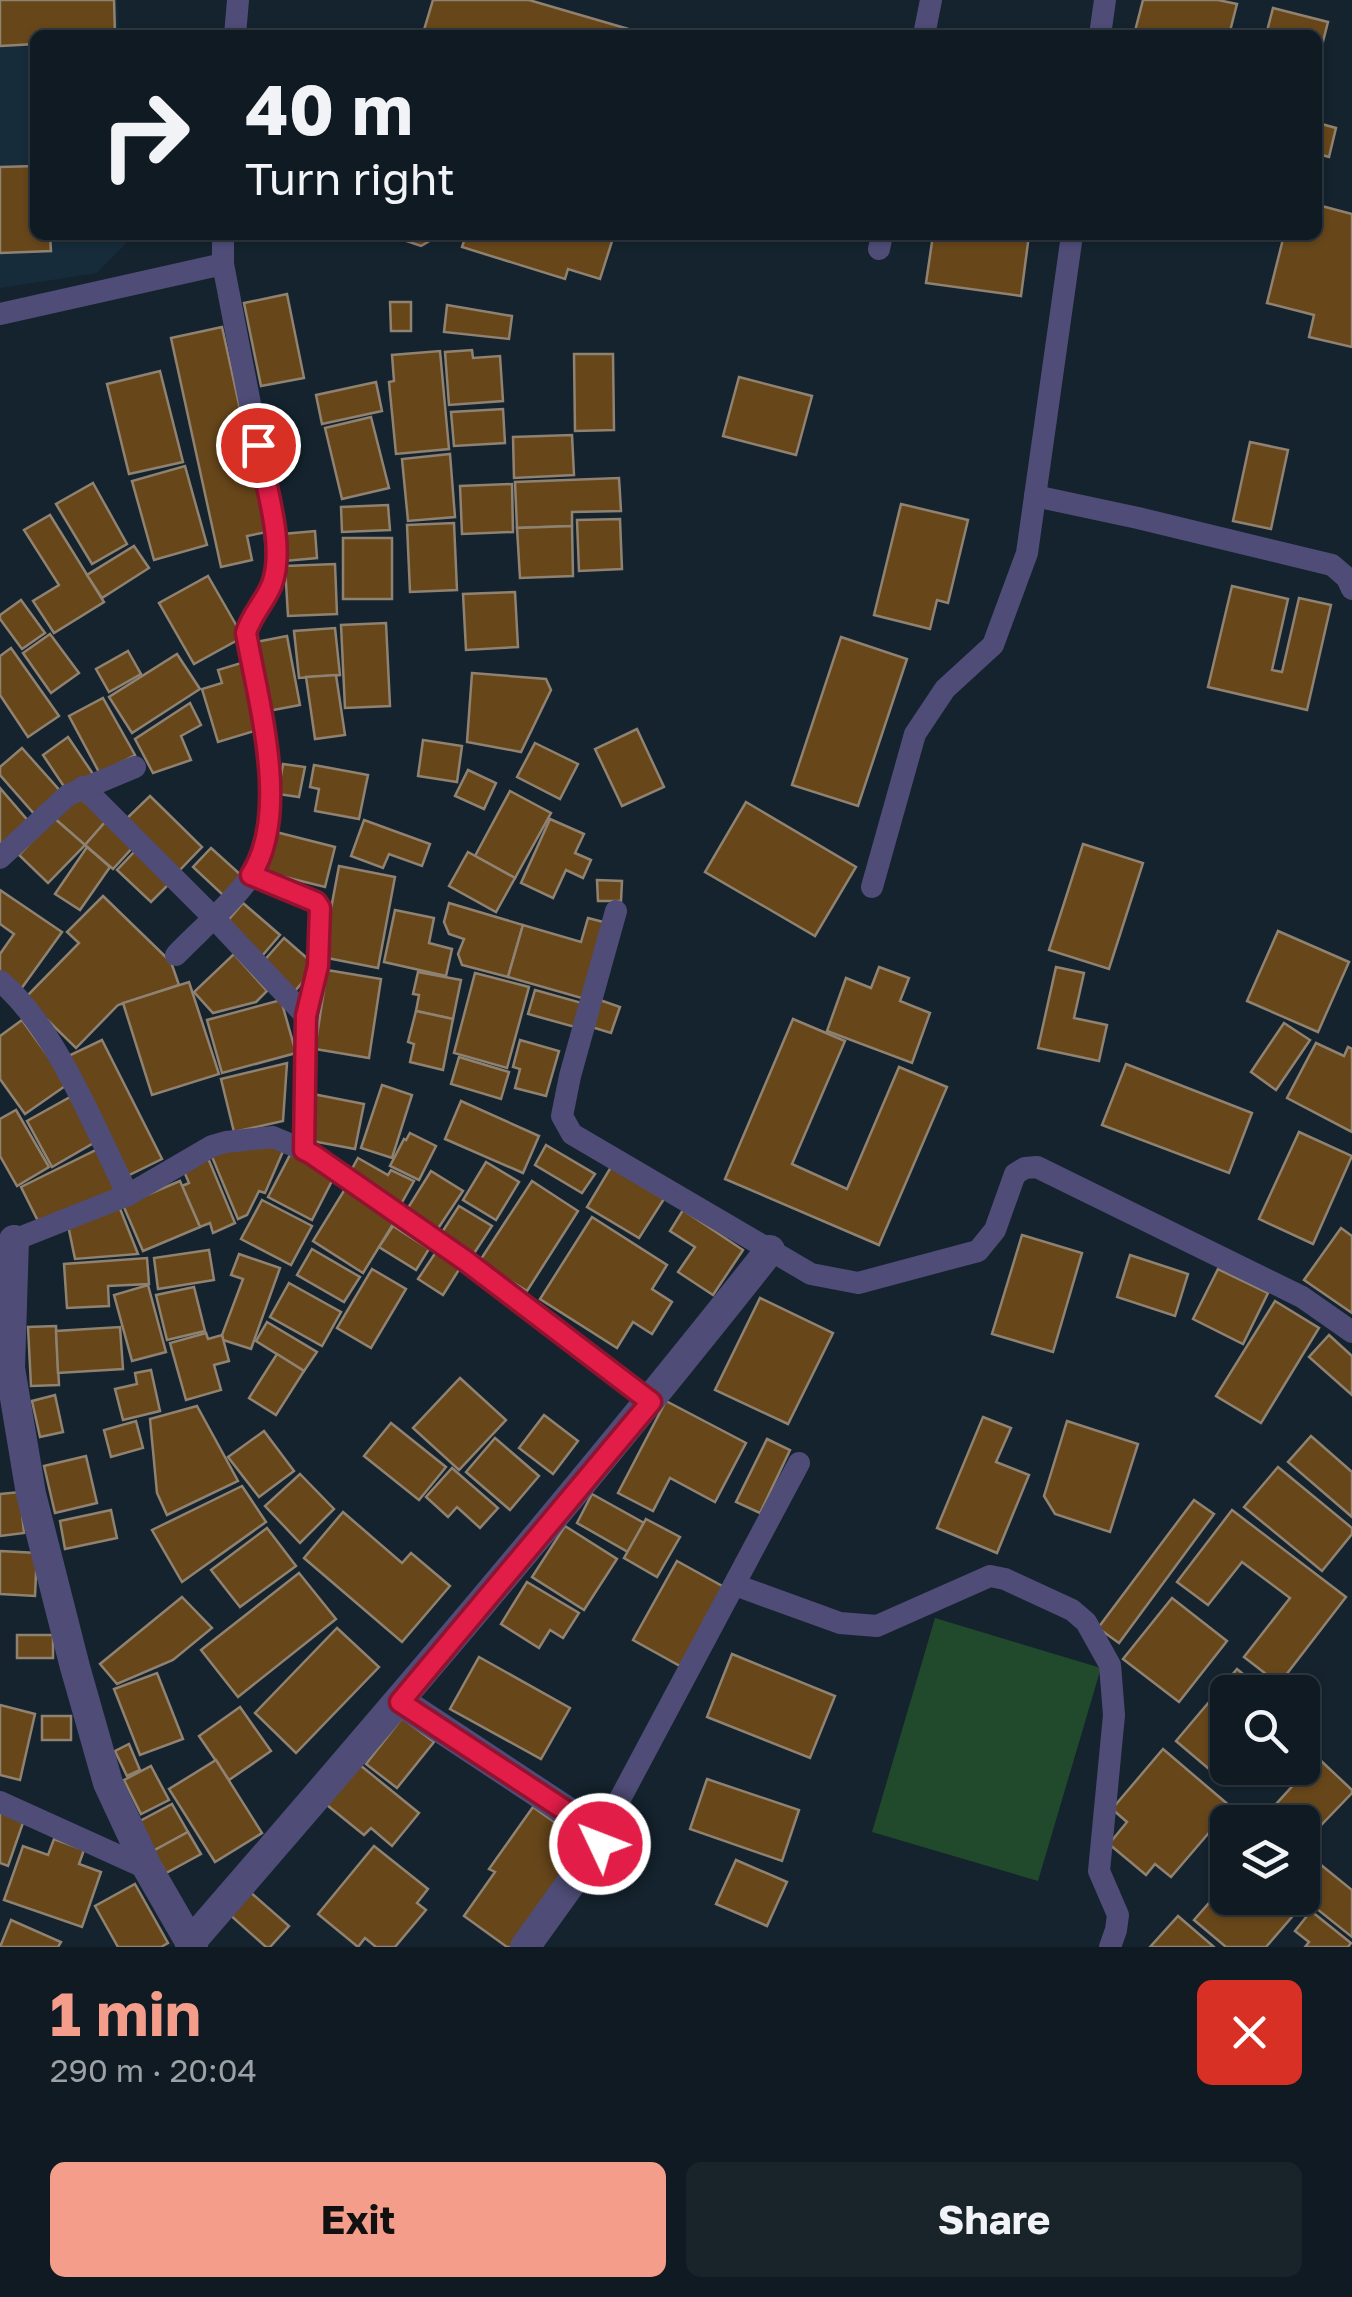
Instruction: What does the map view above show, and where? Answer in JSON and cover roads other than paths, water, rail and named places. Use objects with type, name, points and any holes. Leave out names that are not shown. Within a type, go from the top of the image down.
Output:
[{"type":"street","points":[[14,1240],[10,1368],[30,1494],[108,1783],[148,1868],[191,1945],[651,1402],[770,1250]]},
{"type":"street","points":[[400,1702],[598,1834],[600,1844],[525,1947]]},
{"type":"lane","points":[[236,30],[238,0]]},
{"type":"lane","points":[[925,30],[931,0]]},
{"type":"lane","points":[[1101,30],[1105,0]]},
{"type":"lane","points":[[176,955],[251,875],[262,854],[269,816],[270,778],[264,729],[246,633],[273,582],[274,523],[223,264],[223,240]]},
{"type":"lane","points":[[872,887],[915,734],[945,689],[993,645],[1027,552],[1071,240]]},
{"type":"lane","points":[[0,314],[223,264]]},
{"type":"lane","points":[[1035,496],[1332,565],[1347,578],[1352,589]]},
{"type":"lane","points":[[0,858],[59,801],[135,767]]},
{"type":"lane","points":[[83,787],[306,1016]]},
{"type":"lane","points":[[251,875],[316,902],[320,908],[318,966],[306,1016],[304,1150]]},
{"type":"lane","points":[[616,911],[562,1116],[572,1134],[811,1274],[858,1282],[978,1252],[995,1230],[1015,1174],[1037,1167],[1302,1297],[1352,1332]]},
{"type":"lane","points":[[0,981],[15,994],[54,1049],[128,1194]]},
{"type":"lane","points":[[14,1240],[128,1194],[212,1146],[274,1137],[312,1154],[466,1261],[651,1402]]},
{"type":"lane","points":[[598,1834],[622,1796],[799,1463]]},
{"type":"lane","points":[[735,1585],[840,1623],[877,1626],[990,1576],[1005,1578],[1072,1610],[1086,1622],[1112,1676],[1114,1715],[1099,1871],[1118,1915],[1110,1947]]},
{"type":"lane","points":[[0,1802],[148,1868]]}]
